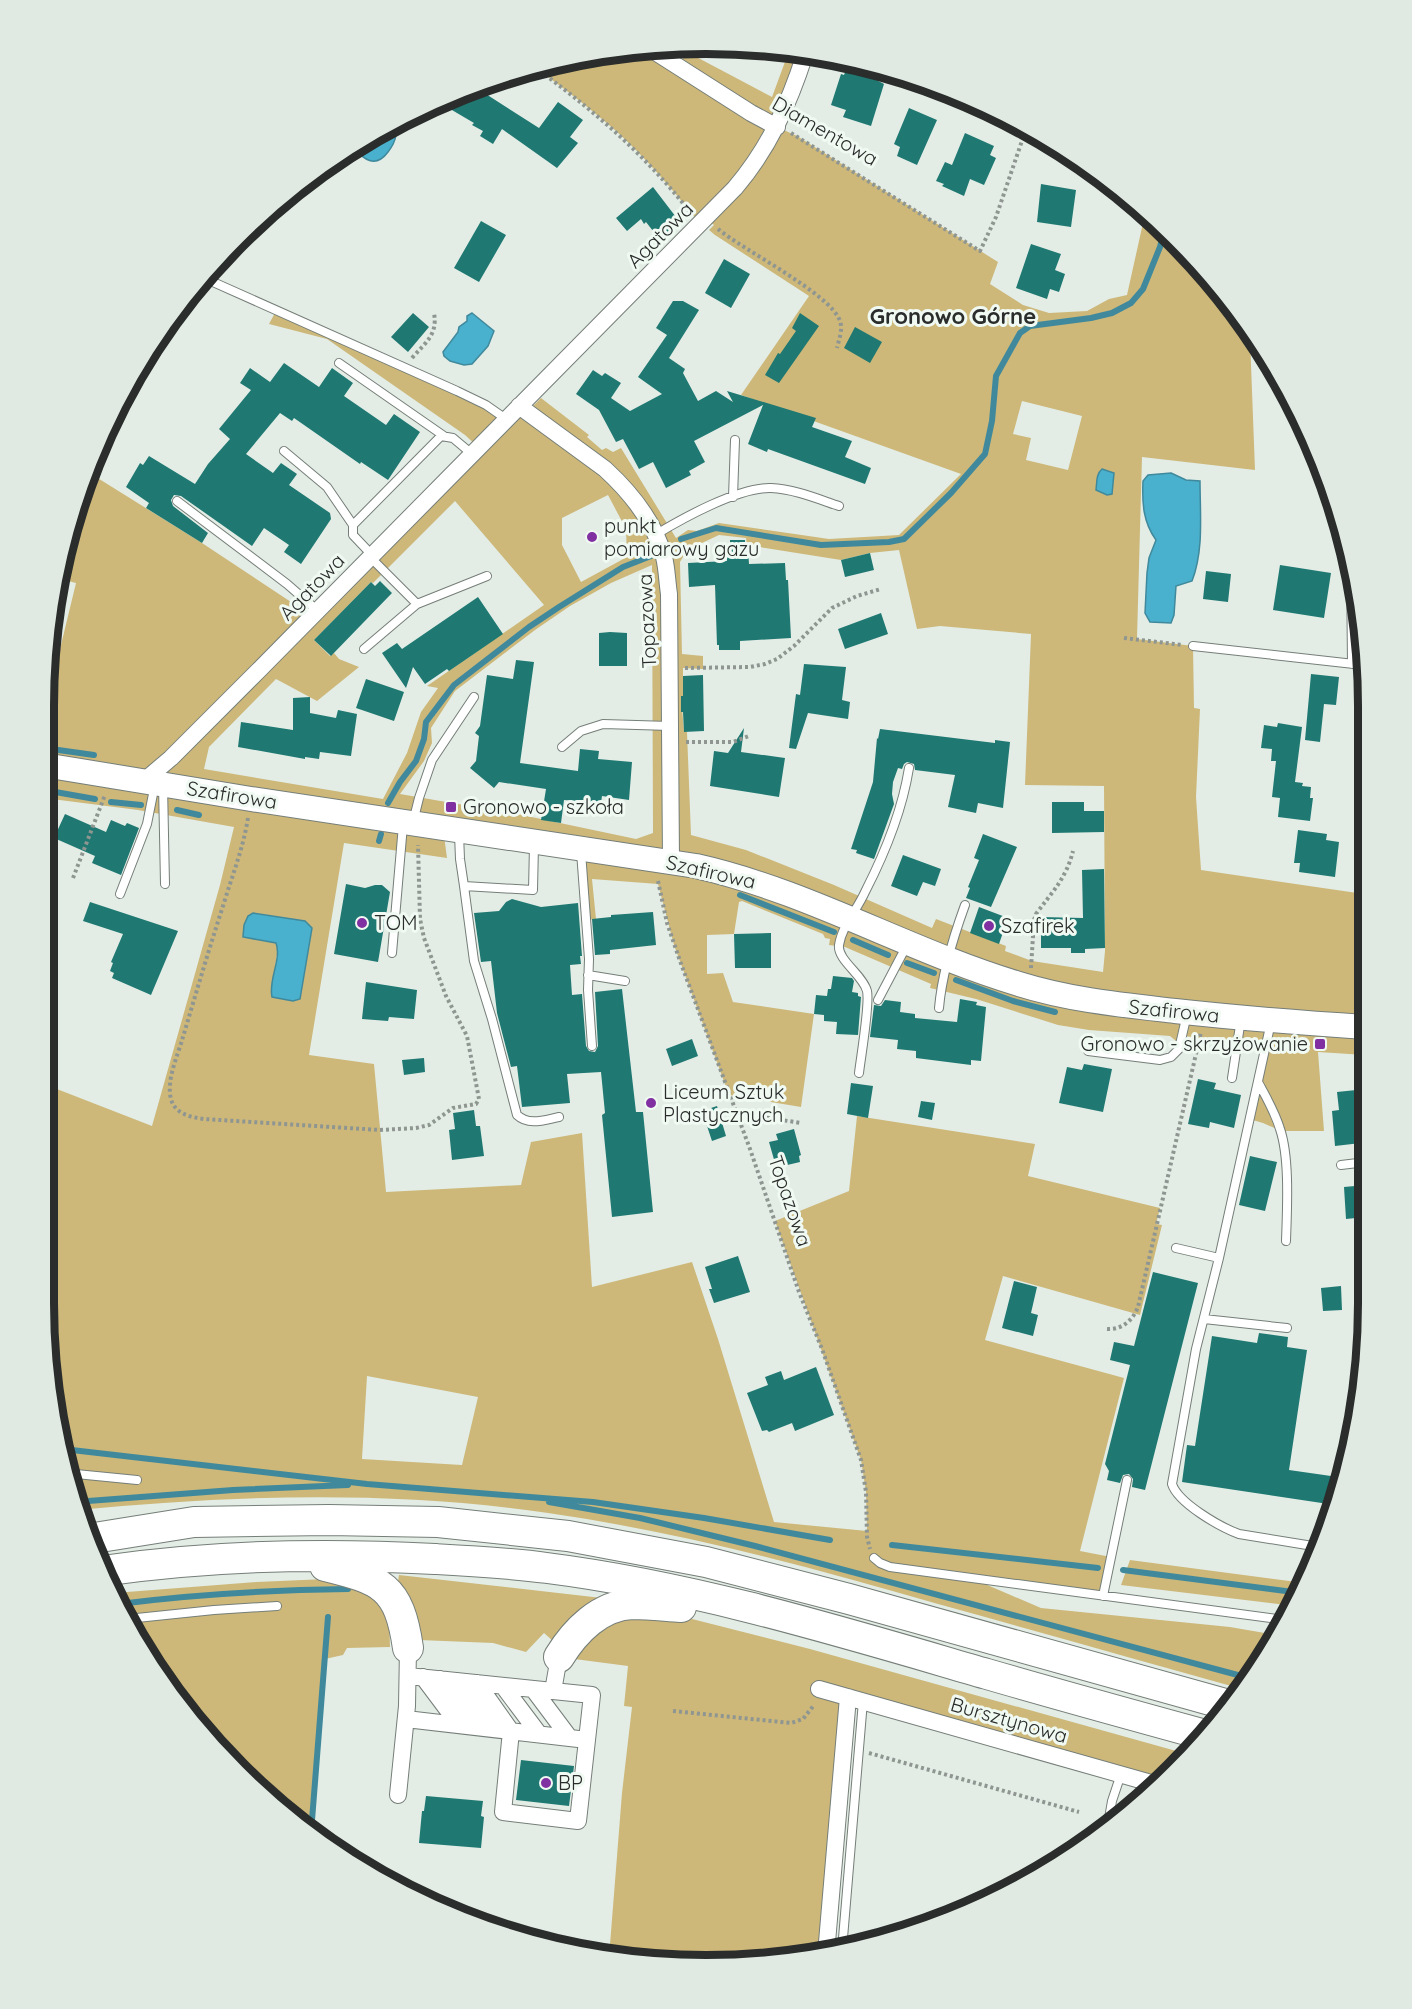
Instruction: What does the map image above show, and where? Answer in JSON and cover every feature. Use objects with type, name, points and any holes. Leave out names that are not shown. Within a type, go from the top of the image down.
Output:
[{"type":"highway","points":[[92,1521],[151,1516],[194,1522]]},
{"type":"highway","points":[[98,1537],[194,1522],[329,1520],[438,1522],[568,1536],[706,1563],[838,1596],[1221,1703]]},
{"type":"highway","points":[[111,1570],[147,1564],[345,1555],[548,1568],[641,1583],[725,1601],[857,1636],[1196,1733]]},
{"type":"highway","points":[[285,1557],[350,1572],[374,1580],[384,1588],[400,1612],[413,1667]]},
{"type":"highway","points":[[559,1657],[582,1628],[609,1610],[633,1604],[683,1607],[725,1601]]},
{"type":"street","name":"Diamentowa","points":[[661,55],[777,127]]},
{"type":"street","name":"Agatowa","points":[[154,783],[171,758],[745,177],[777,127],[802,62]]},
{"type":"street","name":"Topazowa","points":[[519,406],[618,481],[641,510],[662,550],[667,574],[670,667],[670,734],[663,860]]},
{"type":"street","name":"Szafirowa","points":[[54,767],[251,799],[663,860],[723,872],[767,885],[907,944],[1029,987],[1100,1002],[1196,1014],[1271,1022],[1358,1027]]},
{"type":"street","points":[[553,1691],[559,1657]]},
{"type":"street","points":[[413,1667],[440,1679],[592,1695],[578,1821],[503,1812],[539,1734]]},
{"type":"street","points":[[398,1795],[413,1667]]},
{"type":"street","points":[[413,1667],[467,1726]]},
{"type":"street","points":[[440,1679],[467,1726]]},
{"type":"street","points":[[457,1681],[493,1729]]},
{"type":"street","points":[[504,1686],[539,1734]]},
{"type":"street","points":[[504,1686],[539,1734]]},
{"type":"street","points":[[504,1686],[539,1734]]},
{"type":"street","name":"Bursztynowa","points":[[819,1689],[1148,1782]]},
{"type":"street","points":[[827,1943],[856,1699]]},
{"type":"street","points":[[406,1719],[587,1740]]},
{"type":"lane","points":[[212,281],[486,405],[506,418]]},
{"type":"lane","points":[[339,363],[444,436],[453,438],[472,454]]},
{"type":"lane","points":[[353,525],[436,440],[444,436]]},
{"type":"lane","points":[[733,496],[735,441]]},
{"type":"lane","points":[[284,451],[327,487],[353,525],[353,535],[417,604]]},
{"type":"lane","points":[[655,535],[685,517],[733,496],[754,490],[772,488],[787,490],[839,506]]},
{"type":"lane","points":[[177,501],[318,610]]},
{"type":"lane","points":[[364,649],[417,604],[488,576]]},
{"type":"lane","points":[[1352,618],[1352,664]]},
{"type":"lane","points":[[1193,646],[1357,664]]},
{"type":"lane","points":[[392,953],[411,823],[419,798],[432,760],[474,697]]},
{"type":"lane","points":[[562,747],[580,731],[603,724],[670,734]]},
{"type":"lane","points":[[859,1073],[867,993],[862,980],[843,958],[839,946],[849,920],[882,859],[905,795],[909,768]]},
{"type":"lane","points":[[154,783],[165,884]]},
{"type":"lane","points":[[120,894],[147,824],[154,783]]},
{"type":"lane","points":[[459,830],[460,859],[474,962],[492,1019],[517,1114],[523,1120],[531,1122],[559,1117]]},
{"type":"lane","points":[[464,886],[533,890],[534,841]]},
{"type":"lane","points":[[580,848],[590,959],[588,990],[592,1046]]},
{"type":"lane","points":[[939,1008],[941,990],[965,905]]},
{"type":"lane","points":[[878,1000],[907,944]]},
{"type":"lane","points":[[588,975],[625,981]]},
{"type":"lane","points":[[1088,1051],[1166,1059],[1179,1049],[1196,1014]]},
{"type":"lane","points":[[1232,1078],[1241,1018]]},
{"type":"lane","points":[[1271,1022],[1204,1318],[1172,1479],[1173,1489],[1191,1506],[1230,1531],[1311,1546]]},
{"type":"lane","points":[[1258,1082],[1281,1131],[1287,1198],[1286,1241]]},
{"type":"lane","points":[[1341,1165],[1358,1163]]},
{"type":"lane","points":[[1176,1248],[1219,1258]]},
{"type":"lane","points":[[1204,1318],[1287,1328]]},
{"type":"lane","points":[[77,1474],[137,1480]]},
{"type":"lane","points":[[1103,1596],[1127,1480]]},
{"type":"lane","points":[[874,1558],[890,1567],[1276,1619]]},
{"type":"lane","points":[[135,1618],[277,1606]]},
{"type":"lane","points":[[843,1940],[859,1750],[856,1699]]},
{"type":"lane","points":[[1110,1815],[1121,1774]]},
{"type":"path","points":[[545,74],[617,132],[703,221],[830,306],[840,321],[841,334],[837,348]]},
{"type":"path","name":"Diamentowa","points":[[777,127],[797,136],[980,251],[996,217],[1023,136]]},
{"type":"path","points":[[403,368],[434,332],[434,313]]},
{"type":"path","points":[[670,667],[703,669],[765,664],[777,659],[794,646],[832,608],[856,596],[881,589]]},
{"type":"path","points":[[1124,638],[1193,646]]},
{"type":"path","points":[[670,734],[720,743],[733,742],[749,736]]},
{"type":"path","points":[[73,878],[102,805],[108,776]]},
{"type":"path","points":[[251,799],[239,860],[197,989],[171,1081],[171,1100],[177,1110],[187,1116],[204,1119],[380,1130],[416,1128],[429,1125],[453,1108],[478,1102],[480,1099],[467,1036],[446,996],[424,938],[411,823]]},
{"type":"path","points":[[1029,987],[1034,920],[1036,914],[1063,879],[1073,851]]},
{"type":"path","name":"Topazowa","points":[[663,860],[661,897],[671,934],[861,1460],[866,1491],[867,1537],[874,1558]]},
{"type":"path","points":[[1107,1329],[1123,1326],[1132,1318],[1138,1307],[1196,1014]]},
{"type":"path","points":[[736,1113],[801,1123]]},
{"type":"path","points":[[673,1711],[798,1722],[809,1713],[819,1689]]},
{"type":"path","points":[[859,1750],[1079,1812]]},
{"type":"shaded area","points":[[686,54],[691,54],[772,97],[786,59],[802,62],[777,127],[797,136],[998,262],[990,284],[1023,305],[1049,313],[1087,311],[1109,299],[1127,295],[1143,223],[1196,276],[1223,309],[1250,348],[1255,470],[1142,457],[1137,639],[1193,646],[1194,708],[1200,709],[1196,797],[1201,870],[1358,893],[1358,1055],[1318,1052],[1324,1131],[1281,1131],[1249,1119],[1265,1046],[1184,1036],[1182,1043],[1170,1036],[1089,1030],[1058,1025],[976,999],[930,988],[931,984],[845,947],[829,945],[830,939],[825,938],[823,934],[742,901],[739,902],[734,934],[707,935],[707,974],[723,973],[733,1002],[814,1014],[801,1107],[729,1095],[674,945],[658,884],[592,879],[596,919],[586,920],[580,848],[443,828],[447,858],[344,843],[309,1055],[374,1064],[386,1192],[521,1185],[531,1142],[582,1133],[592,1287],[692,1262],[774,1522],[867,1531],[866,1492],[861,1460],[775,1221],[849,1191],[857,1116],[1035,1144],[1028,1176],[1160,1208],[1156,1224],[1162,1225],[1140,1315],[1003,1276],[985,1340],[1124,1378],[1080,1551],[1111,1557],[1103,1596],[978,1581],[1041,1608],[1230,1627],[1268,1634],[1233,1686],[793,1564],[696,1540],[548,1513],[431,1501],[313,1497],[196,1501],[88,1509],[76,1472],[67,1430],[55,1346],[54,1088],[152,1126],[220,885],[234,827],[138,810],[54,799],[55,670],[76,583],[67,579],[76,537],[96,477],[291,602],[308,621],[478,447],[465,435],[327,339],[269,324],[277,309],[499,413],[527,412],[541,398],[589,435],[587,437],[602,450],[606,448],[613,452],[621,448],[676,538],[688,530],[697,531],[719,523],[829,539],[899,535],[961,474],[741,395],[809,296],[715,235],[709,230],[714,225],[706,218],[700,224],[660,176],[616,131],[545,74],[660,55],[678,67]],"holes":[[[1022,401],[1082,416],[1068,470],[1026,460],[1031,438],[1013,434]],[[608,495],[626,529],[627,557],[581,582],[562,545],[562,518]],[[455,501],[544,605],[427,686],[438,688],[421,712],[407,753],[383,799],[204,769],[209,747],[276,679],[317,701],[359,667],[339,659],[334,653],[330,656],[314,640],[371,582],[373,583]],[[719,535],[746,538],[747,545],[841,560],[870,553],[899,550],[917,629],[940,626],[1031,634],[1025,785],[1104,786],[1105,951],[1103,972],[1032,961],[1005,951],[1006,946],[936,919],[932,928],[746,850],[691,835],[687,732],[684,731],[681,696],[683,696],[683,668],[703,669],[703,656],[682,654],[680,562],[687,550]],[[652,565],[653,833],[636,839],[522,815],[400,794],[424,761],[432,743],[431,728],[455,691],[535,630],[570,606],[611,583]],[[254,913],[305,921],[312,928],[300,999],[271,993],[278,948],[276,943],[248,916]],[[367,1376],[478,1397],[462,1465],[362,1459]]]},
{"type":"shaded area","points":[[1130,1560],[1295,1582],[1284,1605],[1121,1585]]},
{"type":"shaded area","points":[[399,1575],[602,1598],[633,1604],[810,1649],[1179,1752],[1148,1782],[848,1697],[827,1943],[749,1954],[706,1955],[663,1954],[610,1947],[622,1793],[632,1707],[624,1706],[628,1666],[559,1657],[563,1650],[544,1633],[526,1652],[493,1643],[419,1640],[406,1595],[398,1581]]},
{"type":"shaded area","points":[[350,1578],[362,1584],[389,1617],[390,1647],[347,1648],[343,1655],[325,1659],[312,1822],[276,1793],[216,1733],[164,1665],[122,1592],[256,1582]]},
{"type":"water","points":[[395,133],[396,135],[384,157],[370,161],[360,154],[380,141]]},
{"type":"water","points":[[472,313],[494,331],[488,346],[472,364],[464,365],[450,361],[443,352],[458,332],[459,327],[467,321],[467,316]]},
{"type":"water","points":[[1102,469],[1114,473],[1112,494],[1107,495],[1096,490],[1098,476]]},
{"type":"water","points":[[1171,473],[1186,480],[1200,481],[1198,557],[1192,581],[1176,586],[1174,615],[1171,623],[1150,622],[1145,613],[1147,573],[1149,558],[1156,540],[1148,526],[1144,512],[1143,481],[1148,475]]},
{"type":"water","points":[[253,913],[305,921],[312,928],[300,999],[293,1001],[272,997],[271,990],[277,956],[276,943],[243,937],[244,925],[248,916]]},
{"type":"building","points":[[846,70],[872,75],[884,84],[871,126],[843,117],[846,110],[831,105],[841,74],[844,75]]},
{"type":"building","points":[[485,93],[539,128],[558,102],[583,120],[570,137],[578,143],[557,168],[502,129],[493,144],[480,136],[483,131],[472,125],[474,123],[448,108]]},
{"type":"building","points":[[909,108],[937,120],[917,165],[897,156],[900,147],[894,144]]},
{"type":"building","points":[[965,133],[994,146],[990,155],[996,158],[984,185],[970,179],[964,196],[936,181],[945,162],[952,165]]},
{"type":"building","points":[[1041,184],[1076,190],[1071,227],[1037,222]]},
{"type":"building","points":[[653,187],[679,221],[660,240],[641,219],[627,231],[616,218]]},
{"type":"building","points":[[481,221],[506,235],[479,282],[454,268]]},
{"type":"building","points":[[1031,244],[1061,254],[1055,270],[1065,274],[1059,292],[1050,289],[1047,299],[1016,288]]},
{"type":"building","points":[[724,259],[750,274],[731,308],[705,293]]},
{"type":"building","points":[[673,301],[683,301],[699,310],[669,358],[685,369],[683,373],[698,401],[716,391],[733,402],[727,391],[816,418],[812,427],[852,441],[845,457],[871,468],[865,484],[748,444],[763,405],[694,441],[705,462],[689,471],[691,475],[666,488],[653,462],[639,469],[623,439],[616,442],[599,410],[576,394],[593,370],[602,376],[605,373],[621,383],[611,398],[630,411],[662,394],[638,377],[667,335],[656,328]]},
{"type":"building","points":[[413,313],[429,327],[408,352],[391,337]]},
{"type":"building","points":[[800,313],[819,326],[779,383],[765,375],[778,353],[780,354],[796,331],[792,328]]},
{"type":"building","points":[[855,327],[882,342],[870,363],[844,348]]},
{"type":"building","points":[[284,363],[319,387],[332,368],[353,383],[344,396],[386,425],[394,414],[420,432],[388,480],[361,462],[360,464],[294,418],[292,421],[280,413],[246,454],[273,473],[281,463],[297,474],[289,485],[330,513],[331,519],[301,564],[284,552],[289,545],[264,528],[252,546],[181,496],[174,495],[171,500],[173,506],[208,533],[202,543],[146,508],[149,503],[126,487],[140,463],[143,465],[149,456],[195,484],[208,464],[230,439],[219,429],[251,390],[240,383],[250,368],[270,382]]},
{"type":"building","points":[[730,540],[745,540],[749,564],[785,563],[791,638],[740,641],[740,650],[719,650],[715,585],[689,587],[688,563],[727,561],[726,549],[730,549]]},
{"type":"building","points":[[870,553],[874,570],[845,577],[841,560]]},
{"type":"building","points":[[1280,565],[1331,573],[1324,618],[1273,610]]},
{"type":"building","points":[[1206,571],[1231,574],[1228,602],[1203,599]]},
{"type":"building","points":[[380,581],[392,593],[331,656],[314,640],[371,582],[375,586]]},
{"type":"building","points":[[478,597],[503,634],[449,671],[447,669],[425,684],[413,667],[406,688],[382,653],[397,643],[402,649]]},
{"type":"building","points":[[881,613],[888,634],[845,649],[838,629]]},
{"type":"building","points":[[599,633],[627,633],[627,666],[599,666]]},
{"type":"building","points":[[516,660],[534,662],[520,763],[578,771],[580,749],[599,751],[598,759],[632,762],[629,800],[602,796],[601,803],[564,800],[561,823],[541,820],[546,789],[499,782],[494,788],[470,768],[476,761],[479,736],[475,733],[480,726],[487,675],[513,679]]},
{"type":"building","points":[[804,664],[846,667],[842,700],[850,702],[848,719],[808,713],[796,749],[789,748],[796,694],[800,695]]},
{"type":"building","points":[[1311,674],[1339,677],[1336,705],[1324,704],[1320,742],[1305,740]]},
{"type":"building","points":[[703,675],[704,731],[684,732],[683,712],[681,712],[683,676]]},
{"type":"building","points":[[366,679],[404,692],[394,721],[356,708]]},
{"type":"building","points":[[310,697],[310,713],[336,718],[338,710],[357,714],[351,756],[320,752],[319,759],[305,757],[305,759],[238,747],[241,722],[293,730],[293,698]]},
{"type":"building","points":[[1278,723],[1302,727],[1295,782],[1311,787],[1310,798],[1313,798],[1310,821],[1278,817],[1280,798],[1272,797],[1276,761],[1271,761],[1272,749],[1261,748],[1264,725],[1277,727]]},
{"type":"building","points":[[744,728],[741,752],[785,758],[779,797],[710,786],[714,751],[728,753]]},
{"type":"building","points":[[880,729],[995,743],[995,740],[1010,742],[1003,808],[978,803],[976,813],[948,807],[955,775],[915,770],[914,764],[907,762],[902,769],[898,768],[893,782],[894,804],[874,859],[856,853],[857,850],[851,849],[873,782]]},
{"type":"building","points":[[1052,802],[1084,802],[1084,811],[1104,811],[1104,832],[1052,833]]},
{"type":"building","points":[[65,814],[106,832],[111,820],[125,826],[127,823],[139,828],[121,875],[92,863],[95,856],[54,838]]},
{"type":"building","points":[[1298,830],[1327,834],[1326,840],[1339,842],[1335,877],[1299,872],[1300,863],[1294,863]]},
{"type":"building","points":[[983,834],[1017,847],[991,907],[966,898],[979,860],[974,858]]},
{"type":"building","points":[[903,855],[941,869],[935,886],[923,882],[917,896],[891,886]]},
{"type":"building","points":[[1104,869],[1105,948],[1085,949],[1085,953],[1071,953],[1071,948],[1041,948],[1041,917],[1083,918],[1082,870]]},
{"type":"building","name":"TOM","points":[[346,884],[365,888],[382,885],[390,892],[378,962],[334,954]]},
{"type":"building","points":[[512,899],[541,907],[578,903],[582,956],[580,956],[581,964],[570,965],[572,995],[582,994],[586,1046],[589,1051],[595,1052],[598,1046],[595,992],[622,989],[636,1112],[643,1112],[653,1212],[612,1217],[602,1115],[605,1113],[601,1072],[567,1074],[570,1103],[522,1107],[517,1066],[511,1067],[497,1013],[491,961],[481,962],[474,913],[499,911],[506,902]]},
{"type":"building","points":[[90,902],[178,931],[151,995],[112,978],[114,973],[110,971],[113,963],[111,962],[123,934],[83,921]]},
{"type":"building","name":"Szafirek","points":[[979,907],[1008,918],[999,944],[970,933]]},
{"type":"building","points":[[653,912],[656,945],[610,950],[610,954],[595,955],[592,919],[611,917],[611,915]]},
{"type":"building","points":[[771,933],[771,968],[735,968],[734,934]]},
{"type":"building","points":[[833,976],[852,978],[854,981],[852,992],[858,993],[861,997],[858,1035],[836,1034],[837,1022],[824,1021],[824,1015],[814,1014],[816,995],[827,996],[828,989],[831,989]]},
{"type":"building","points":[[366,982],[417,990],[414,1019],[389,1017],[388,1021],[362,1019]]},
{"type":"building","points":[[960,999],[977,1002],[976,1005],[986,1007],[981,1061],[971,1060],[971,1065],[916,1058],[916,1051],[897,1049],[898,1040],[870,1037],[874,1005],[881,1006],[885,1000],[901,1002],[900,1012],[915,1014],[915,1018],[957,1022]]},
{"type":"building","points":[[692,1039],[698,1056],[672,1066],[666,1049]]},
{"type":"building","points":[[424,1058],[425,1072],[404,1075],[402,1060]]},
{"type":"building","points":[[1084,1064],[1112,1069],[1103,1112],[1059,1103],[1067,1067],[1082,1070]]},
{"type":"building","points":[[1198,1079],[1216,1083],[1214,1089],[1241,1095],[1234,1128],[1210,1122],[1209,1128],[1188,1124]]},
{"type":"building","points":[[851,1083],[873,1086],[868,1118],[847,1114]]},
{"type":"building","points":[[1358,1090],[1358,1143],[1335,1146],[1332,1111],[1339,1110],[1337,1092]]},
{"type":"building","points":[[921,1101],[935,1103],[932,1120],[918,1117]]},
{"type":"building","points":[[717,1106],[726,1136],[712,1141],[702,1111]]},
{"type":"building","points":[[474,1110],[476,1126],[480,1126],[484,1156],[452,1160],[449,1130],[455,1129],[453,1113]]},
{"type":"building","points":[[794,1129],[801,1155],[799,1156],[800,1162],[783,1166],[782,1161],[775,1163],[769,1142],[778,1140],[776,1134]]},
{"type":"building","points":[[1250,1156],[1277,1162],[1265,1211],[1239,1205]]},
{"type":"building","points":[[1358,1186],[1358,1218],[1346,1219],[1344,1187]]},
{"type":"building","points":[[738,1256],[750,1292],[714,1303],[705,1267]]},
{"type":"building","points":[[1153,1272],[1198,1283],[1145,1490],[1132,1487],[1133,1479],[1129,1474],[1123,1475],[1120,1483],[1107,1480],[1109,1471],[1105,1464],[1130,1365],[1110,1360],[1114,1342],[1134,1346]]},
{"type":"building","points":[[1014,1281],[1037,1287],[1031,1313],[1038,1315],[1033,1336],[1002,1328]]},
{"type":"building","points":[[1341,1286],[1342,1310],[1323,1311],[1321,1288]]},
{"type":"building","points":[[1259,1333],[1288,1337],[1287,1347],[1307,1350],[1289,1470],[1335,1477],[1326,1504],[1182,1482],[1187,1445],[1195,1446],[1212,1336],[1257,1343]]},
{"type":"building","points":[[816,1367],[834,1415],[795,1431],[792,1423],[769,1432],[762,1431],[747,1393],[768,1385],[765,1377],[781,1371],[784,1380]]},
{"type":"building","name":"BP","points":[[521,1760],[574,1766],[569,1806],[516,1800]]},
{"type":"building","points":[[426,1796],[483,1801],[481,1848],[419,1843]]},
{"type":"waterway","points":[[681,539],[716,528],[821,545],[889,542],[904,539],[951,493],[985,454],[992,421],[996,376],[1020,333],[1030,326],[1112,313],[1131,303],[1143,289],[1162,240]]},
{"type":"waterway","points":[[388,803],[416,761],[424,739],[426,722],[454,685],[529,627],[559,607],[623,567],[651,556]]},
{"type":"waterway","points":[[54,749],[94,755]]},
{"type":"waterway","points":[[54,792],[95,799]]},
{"type":"waterway","points":[[111,802],[141,805]]},
{"type":"waterway","points":[[177,810],[199,815]]},
{"type":"waterway","points":[[379,841],[381,834]]},
{"type":"waterway","points":[[740,895],[834,932]]},
{"type":"waterway","points":[[853,940],[888,955]]},
{"type":"waterway","points":[[907,963],[934,973]]},
{"type":"waterway","points":[[956,980],[1013,1001],[1055,1012]]},
{"type":"waterway","points":[[71,1450],[367,1484],[593,1502],[830,1540]]},
{"type":"waterway","points":[[85,1501],[233,1490],[348,1485]]},
{"type":"waterway","points":[[549,1502],[640,1518],[755,1546],[1240,1676]]},
{"type":"waterway","points":[[892,1545],[1098,1568]]},
{"type":"waterway","points":[[1123,1570],[1291,1592]]},
{"type":"waterway","points":[[127,1603],[233,1593],[348,1589]]},
{"type":"waterway","points":[[312,1822],[328,1617]]},
{"type":"place","name":"punkt pomiarowy gazu","points":[[592,537]]},
{"type":"place","name":"Gronowo - szkoła","points":[[451,807]]},
{"type":"place","name":"TOM","points":[[362,923]]},
{"type":"place","name":"Szafirek","points":[[989,926]]},
{"type":"place","name":"Gronowo - skrzyżowanie","points":[[1320,1044]]},
{"type":"place","name":"Liceum Sztuk Plastycznych","points":[[651,1103]]},
{"type":"place","name":"BP","points":[[546,1783]]},
{"type":"district","name":"Gronowo Górne","points":[[953,316]]}]
